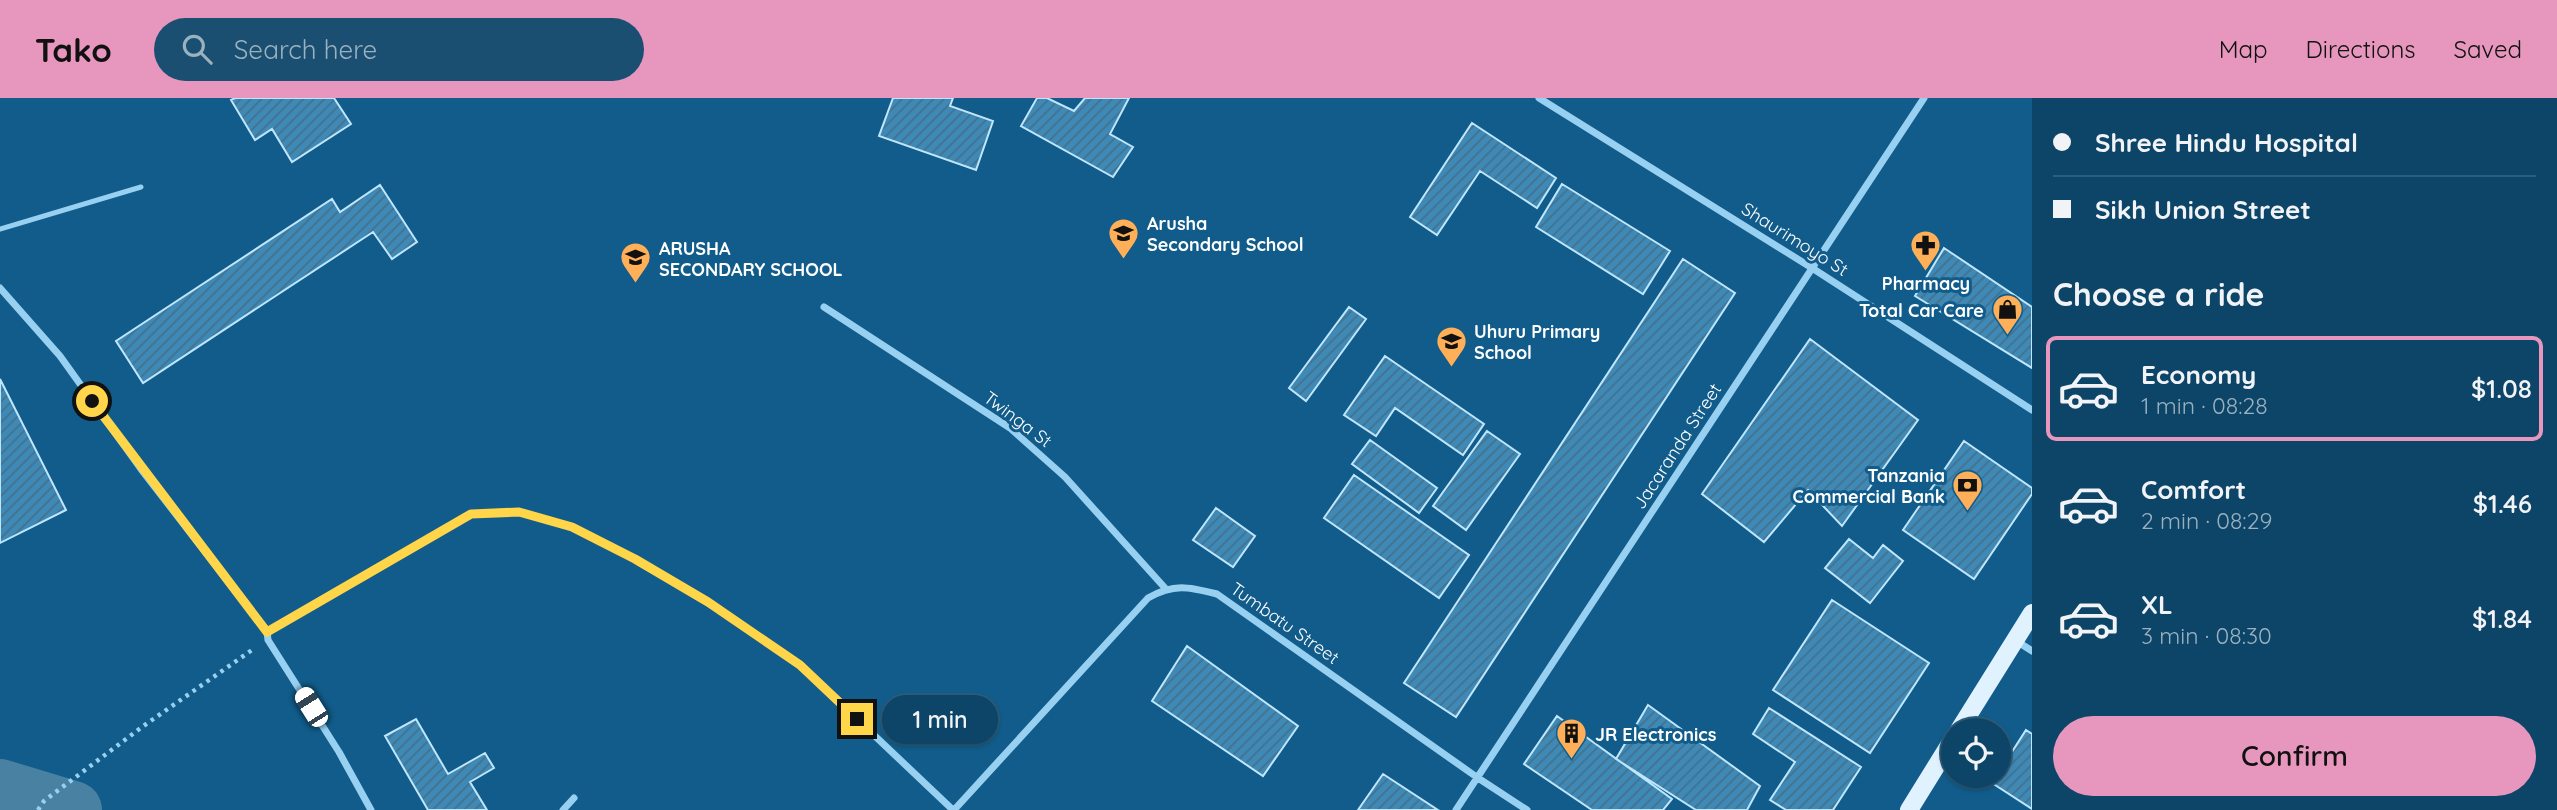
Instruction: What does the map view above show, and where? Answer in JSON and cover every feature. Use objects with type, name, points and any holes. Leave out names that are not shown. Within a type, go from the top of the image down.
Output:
[{"type":"main road","points":[[1966,718],[2032,613]]},
{"type":"main road","points":[[1909,810],[1941,758]]},
{"type":"street","name":"Shaurimoyo St","points":[[1539,98],[1812,268],[2032,410]]},
{"type":"street","name":"Jacaranda Street","points":[[1455,810],[1924,98]]},
{"type":"street","points":[[0,288],[60,356],[267,636],[339,752],[371,810]]},
{"type":"street","name":"Twinga St","points":[[824,307],[1010,428],[1065,477],[1165,588]]},
{"type":"street","points":[[267,636],[471,514],[519,512],[572,527],[635,559],[708,602],[800,665],[953,810],[1148,598],[1165,588]]},
{"type":"street","name":"Tumbatu Street","points":[[1165,588],[1191,587],[1217,594],[1527,810]]},
{"type":"street","points":[[2015,640],[2032,651]]},
{"type":"street","points":[[563,810],[574,798]]},
{"type":"lane","points":[[0,229],[141,187]]},
{"type":"path","points":[[38,810],[44,802],[142,727],[267,636]]},
{"type":"building","points":[[334,98],[351,124],[292,162],[272,129],[255,140],[231,100]]},
{"type":"building","points":[[893,98],[953,98],[950,106],[993,121],[976,170],[879,136]]},
{"type":"building","points":[[1037,98],[1047,98],[1074,111],[1085,98],[1129,98],[1110,134],[1133,147],[1113,177],[1021,126]]},
{"type":"building","points":[[1472,123],[1556,178],[1537,208],[1480,171],[1437,235],[1410,217]]},
{"type":"building","points":[[1562,184],[1670,251],[1643,294],[1536,227]]},
{"type":"building","points":[[380,185],[417,242],[392,259],[373,232],[143,383],[116,341],[332,199],[340,212]]},
{"type":"building","name":"Total Car Care","points":[[1944,248],[2032,307],[2032,368],[1915,296]]},
{"type":"building","points":[[1683,259],[1735,293],[1456,717],[1404,683]]},
{"type":"building","points":[[1349,307],[1366,319],[1306,401],[1289,388]]},
{"type":"building","points":[[1810,339],[1918,420],[1842,526],[1808,490],[1764,542],[1702,494]]},
{"type":"building","points":[[1385,356],[1484,424],[1463,455],[1395,408],[1376,436],[1344,415]]},
{"type":"building","points":[[0,379],[66,510],[0,543]]},
{"type":"building","points":[[1487,431],[1520,454],[1466,530],[1433,506]]},
{"type":"building","points":[[1370,440],[1437,488],[1419,513],[1352,464]]},
{"type":"building","name":"Tanzania Commercial Bank","points":[[1964,441],[2032,488],[2032,494],[1974,579],[1903,530]]},
{"type":"building","points":[[1354,475],[1469,555],[1439,598],[1324,518]]},
{"type":"building","points":[[1216,508],[1255,536],[1233,567],[1193,540]]},
{"type":"building","points":[[1849,539],[1873,558],[1883,545],[1903,561],[1870,603],[1825,568]]},
{"type":"building","points":[[1832,600],[1929,663],[1870,753],[1773,690]]},
{"type":"building","points":[[1187,646],[1298,726],[1263,776],[1152,701]]},
{"type":"building","points":[[1648,705],[1760,786],[1747,810],[1696,810],[1616,759]]},
{"type":"building","points":[[1769,708],[1861,767],[1833,810],[1786,810],[1770,800],[1795,762],[1753,734]]},
{"type":"building","name":"JR Electronics","points":[[1557,716],[1672,799],[1663,810],[1592,810],[1524,764]]},
{"type":"building","points":[[416,719],[448,774],[485,753],[494,768],[470,782],[487,810],[428,810],[385,736]]},
{"type":"building","points":[[2026,730],[2032,734],[2032,809],[2000,788],[2011,788],[2011,753]]},
{"type":"building","points":[[1383,774],[1438,810],[1358,810]]},
{"type":"waterway","points":[[0,788],[73,810]]},
{"type":"place","name":"Arusha Secondary School","points":[[1124,260]]},
{"type":"place","name":"Pharmacy","points":[[1926,272]]},
{"type":"place","name":"ARUSHA SECONDARY SCHOOL","points":[[636,285]]},
{"type":"place","name":"Total Car Care","points":[[2007,337]]},
{"type":"place","name":"Uhuru Primary School","points":[[1451,368]]},
{"type":"place","name":"Tanzania Commercial Bank","points":[[1968,512]]},
{"type":"place","name":"JR Electronics","points":[[1572,761]]},
{"type":"route","points":[[92,401],[267,632],[471,514],[519,512],[572,527],[635,559],[708,602],[800,665],[857,719]]}]
